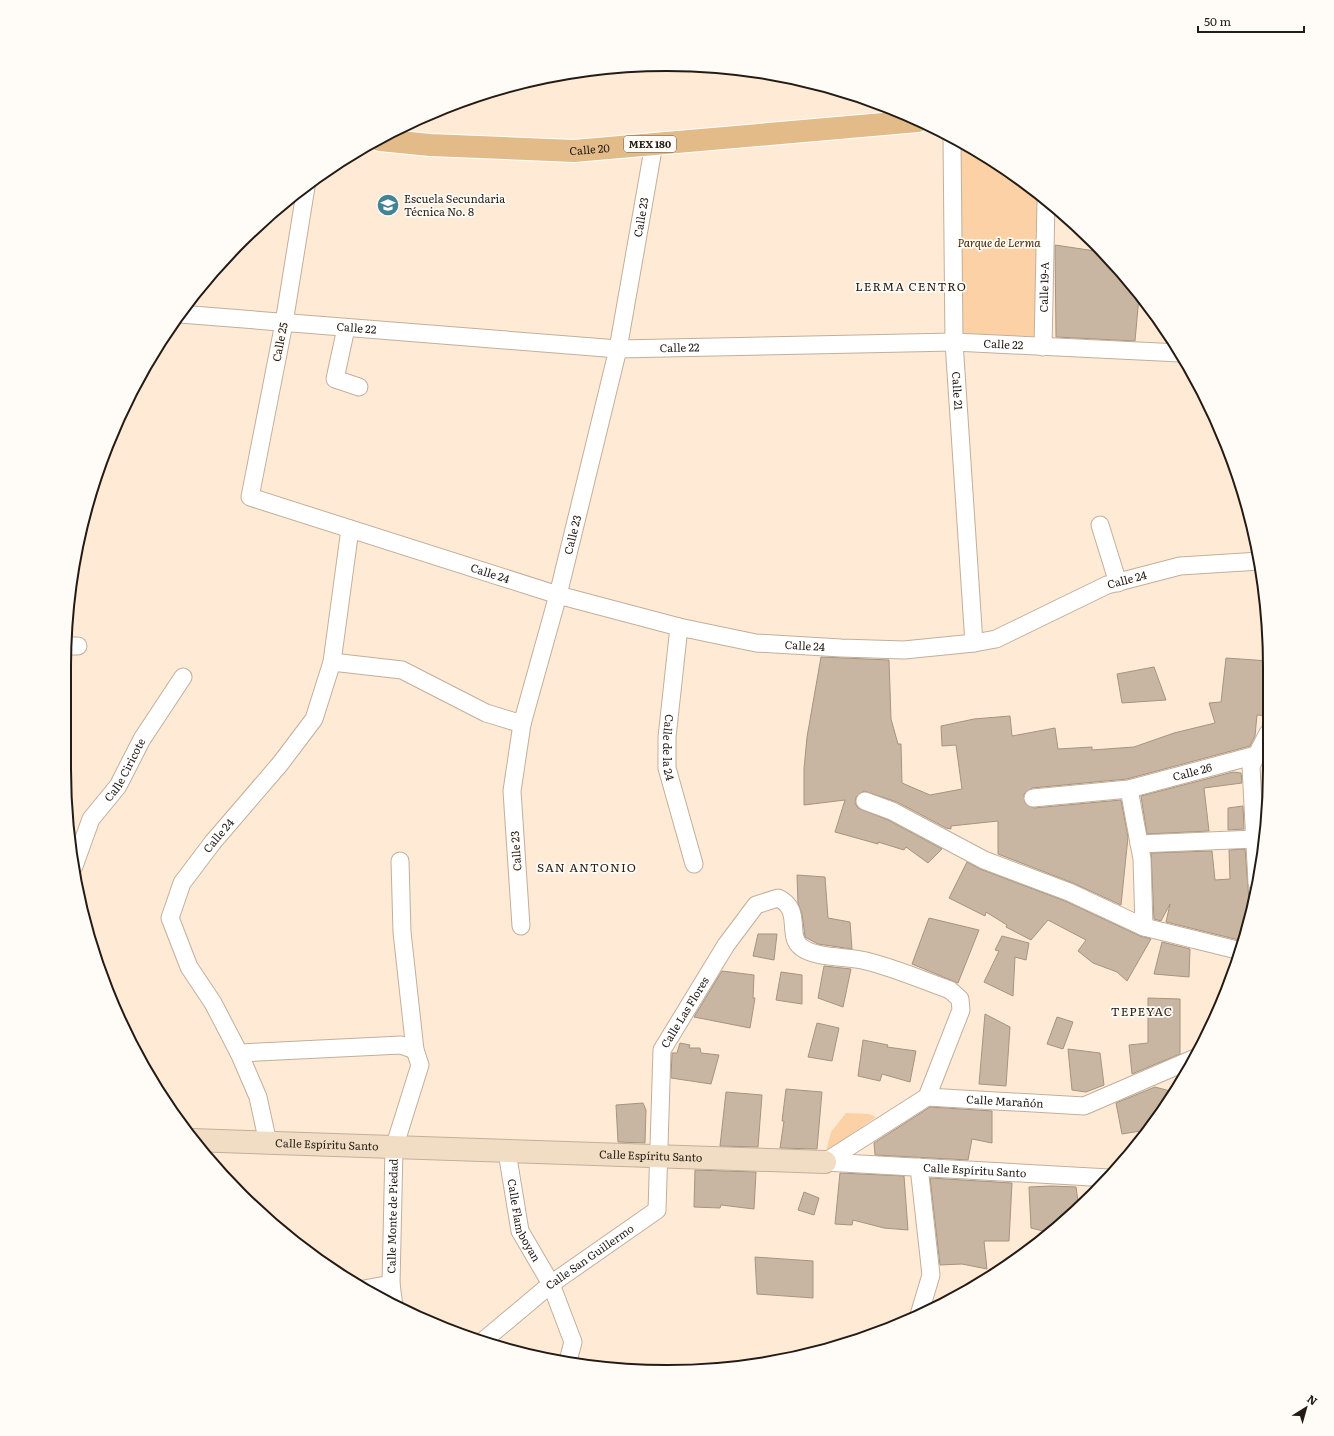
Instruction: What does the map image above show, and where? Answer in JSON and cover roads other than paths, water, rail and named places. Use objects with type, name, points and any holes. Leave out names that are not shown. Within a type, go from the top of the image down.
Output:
[{"type":"main road","name":"Calle 20","points":[[387,141],[430,145],[574,151],[908,122]]},
{"type":"street","name":"Calle 23","points":[[521,926],[512,791],[522,724],[558,595],[618,349],[654,144]]},
{"type":"street","name":"Calle 21","points":[[952,144],[954,342],[974,643]]},
{"type":"street","name":"Calle 25","points":[[250,497],[284,323],[305,193]]},
{"type":"street","name":"Calle 19-A","points":[[1043,347],[1046,207]]},
{"type":"street","name":"Calle 22","points":[[186,315],[618,349],[954,342],[1173,353]]},
{"type":"street","points":[[346,328],[335,379],[359,387]]},
{"type":"street","name":"Calle 24","points":[[250,497],[558,595],[679,627],[756,643],[904,650],[974,643],[996,638],[1106,585],[1180,566],[1254,561]]},
{"type":"street","points":[[1100,525],[1118,582]]},
{"type":"street","name":"Calle 24","points":[[268,1143],[258,1097],[239,1053],[213,1004],[189,967],[170,918],[182,883],[213,842],[280,764],[314,719],[332,662],[350,529]]},
{"type":"street","name":"Calle de la 24","points":[[679,627],[667,737],[667,768],[694,864]]},
{"type":"street","points":[[332,662],[402,670],[486,713],[522,724]]},
{"type":"street","name":"Calle Ciricote","points":[[77,856],[91,819],[118,786],[142,739],[183,677]]},
{"type":"street","points":[[1259,833],[1251,766],[1263,742]]},
{"type":"street","name":"Calle 26","points":[[1033,798],[1129,789],[1256,755]]},
{"type":"street","points":[[1129,789],[1142,859],[1144,927]]},
{"type":"street","points":[[865,801],[892,811],[984,860],[1068,892],[1144,927],[1235,949]]},
{"type":"street","points":[[1139,844],[1259,838]]},
{"type":"street","name":"Calle Monte de Piedad","points":[[393,1298],[391,1284],[394,1148],[420,1065],[415,1050],[402,932],[400,860]]},
{"type":"street","name":"Calle Las Flores","points":[[660,1157],[662,1050],[726,945],[756,905],[778,898],[786,902],[791,908],[797,943],[801,948],[814,953],[866,961],[950,990],[960,998],[961,1010],[927,1097]]},
{"type":"street","points":[[239,1053],[401,1045],[415,1050]]},
{"type":"street","name":"Calle Marañón","points":[[927,1097],[1084,1106],[1186,1062]]},
{"type":"street","points":[[825,1162],[927,1097]]},
{"type":"street","name":"Calle Espíritu Santo","points":[[201,1140],[825,1162],[1100,1177]]},
{"type":"street","name":"Calle Flamboyan","points":[[508,1152],[520,1231],[551,1284],[573,1342],[569,1357]]},
{"type":"street","name":"Calle San Guillermo","points":[[488,1337],[551,1284],[657,1210],[660,1157]]},
{"type":"street","points":[[919,1167],[931,1275],[921,1308]]},
{"type":"street","name":"Calle Monte de Piedad","points":[[373,1287],[391,1284]]},
{"type":"place","name":"Escuela Secundaria Técnica No. 8","points":[[388,205]]},
{"type":"district","name":"LERMA CENTRO","points":[[911,287]]},
{"type":"district","name":"SAN ANTONIO","points":[[587,868]]},
{"type":"district","name":"TEPEYAC","points":[[1142,1012]]},
{"type":"park label","name":"Parque de Lerma","points":[[999,243]]}]
